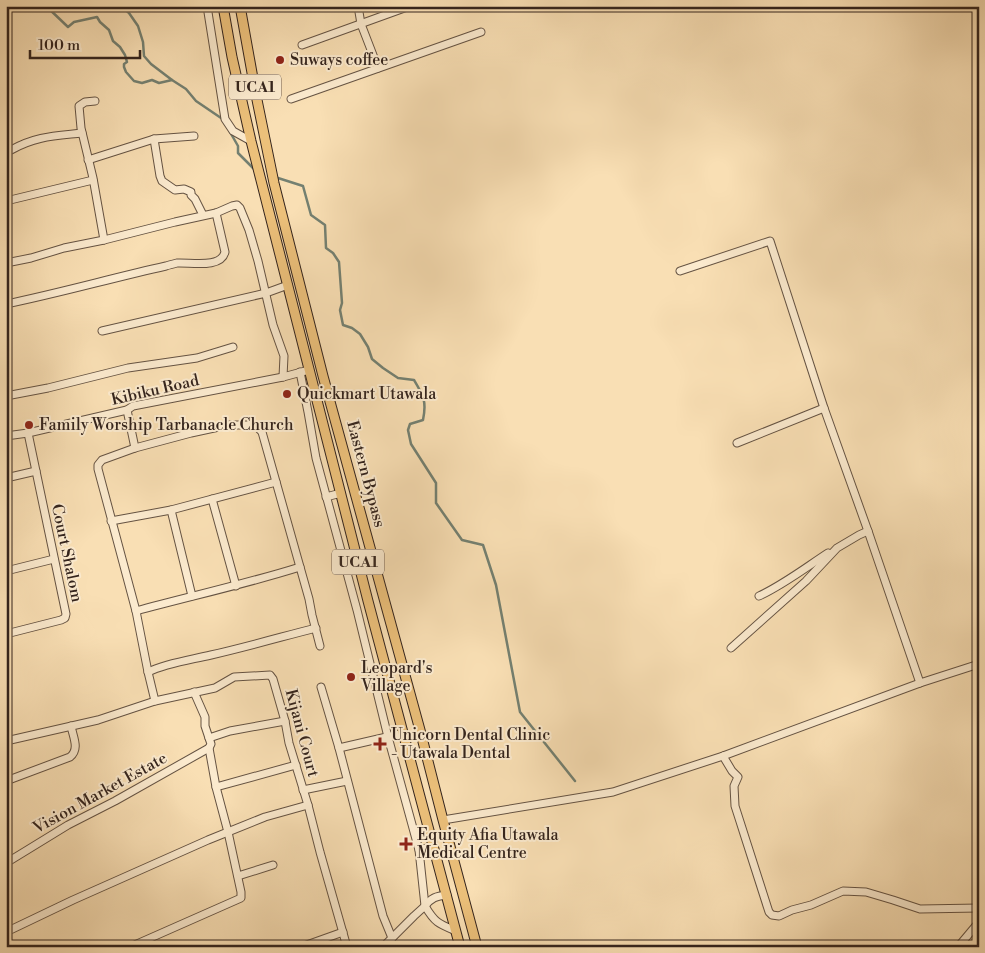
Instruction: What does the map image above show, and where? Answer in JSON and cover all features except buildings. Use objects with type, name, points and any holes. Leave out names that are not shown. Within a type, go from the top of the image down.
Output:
[{"type":"main road","name":"Eastern Bypass","points":[[223,6],[232,57],[309,370],[460,947]]},
{"type":"main road","name":"Eastern Bypass","points":[[240,6],[272,175],[323,376],[384,596],[477,947]]},
{"type":"main road","points":[[368,601],[384,596]]},
{"type":"street","points":[[207,6],[224,119],[233,130],[252,141]]},
{"type":"street","points":[[358,6],[362,24],[378,68]]},
{"type":"street","points":[[302,45],[410,6]]},
{"type":"street","points":[[290,99],[481,32]]},
{"type":"street","points":[[95,101],[85,102],[79,106],[80,122],[104,240]]},
{"type":"street","points":[[12,150],[24,142],[82,133]]},
{"type":"street","points":[[88,160],[154,139],[194,136]]},
{"type":"street","points":[[154,139],[162,181],[175,190],[184,189],[191,192],[203,216]]},
{"type":"street","points":[[6,200],[93,180]]},
{"type":"street","points":[[6,263],[216,213],[232,206],[237,206],[240,208],[249,230],[273,325],[284,356],[283,377]]},
{"type":"street","points":[[6,304],[42,297],[176,263],[199,264],[218,260],[225,252],[216,213]]},
{"type":"street","points":[[680,271],[770,241],[824,408],[920,683]]},
{"type":"street","points":[[102,331],[266,293],[288,285]]},
{"type":"street","points":[[6,396],[48,388],[128,368],[197,358],[233,346]]},
{"type":"street","name":"Kibiku Road","points":[[6,436],[28,433],[126,410],[133,406],[283,377],[309,370]]},
{"type":"street","points":[[300,372],[316,458],[419,850],[425,906],[432,919],[456,931]]},
{"type":"street","points":[[737,443],[824,408]]},
{"type":"street","points":[[126,410],[134,448]]},
{"type":"street","points":[[155,701],[136,611],[98,469],[98,465],[102,460],[134,448],[228,425],[253,425],[259,428],[262,432],[300,567],[320,646]]},
{"type":"street","name":"Court Shalom","points":[[6,634],[61,620],[65,618],[66,610],[28,433]]},
{"type":"street","points":[[6,478],[36,471]]},
{"type":"street","points":[[111,521],[171,510],[276,482]]},
{"type":"street","points":[[326,497],[341,493]]},
{"type":"street","points":[[212,499],[236,586]]},
{"type":"street","points":[[171,510],[192,596]]},
{"type":"street","points":[[759,596],[858,535],[868,531]]},
{"type":"street","points":[[731,648],[806,581],[837,548]]},
{"type":"street","points":[[6,571],[54,560]]},
{"type":"street","points":[[136,611],[258,581],[300,567]]},
{"type":"street","points":[[148,672],[174,663],[316,628]]},
{"type":"street","points":[[367,652],[381,647]]},
{"type":"street","points":[[442,820],[613,792],[723,756],[920,683],[979,664]]},
{"type":"street","name":"Kijani Court","points":[[6,741],[98,720],[155,701],[216,688],[234,677],[270,675],[273,679],[285,720],[289,743],[347,947]]},
{"type":"street","points":[[321,687],[381,908],[392,938]]},
{"type":"street","points":[[130,947],[240,900],[242,895],[216,787],[209,748],[211,744],[205,726],[205,717],[194,692]]},
{"type":"street","points":[[209,738],[230,731],[285,720]]},
{"type":"street","points":[[6,781],[74,754],[76,746],[71,726]]},
{"type":"street","points":[[339,748],[404,733]]},
{"type":"street","name":"Vision Market Estate","points":[[6,863],[68,825],[209,748]]},
{"type":"street","points":[[723,756],[738,777],[734,786],[735,806],[769,912],[772,915],[779,916],[843,891],[866,892],[920,909],[979,908]]},
{"type":"street","points":[[216,787],[296,765]]},
{"type":"street","points":[[303,790],[348,781]]},
{"type":"street","points":[[6,932],[73,900],[265,816],[308,805]]},
{"type":"street","points":[[419,850],[434,846]]},
{"type":"street","points":[[238,876],[273,865]]},
{"type":"street","points":[[384,947],[430,900],[447,895]]},
{"type":"street","points":[[958,947],[979,922]]},
{"type":"street","points":[[301,947],[342,932]]},
{"type":"waterway","points":[[46,6],[68,27],[74,22],[97,17],[109,30],[113,41],[125,55],[127,62],[124,64],[124,67],[134,81],[142,83],[152,80],[159,83],[172,80]]},
{"type":"waterway","points":[[121,6],[129,13],[138,26],[143,42],[144,56],[151,64],[186,89],[196,101],[224,120]]},
{"type":"waterway","points":[[230,132],[238,146],[238,153],[254,169]]},
{"type":"waterway","points":[[278,178],[303,186],[311,215],[325,225],[326,248],[333,253],[339,262],[342,303],[340,310],[343,325],[352,328],[360,334],[368,347],[372,359],[398,378],[414,380],[420,390],[424,403],[423,420],[410,424],[408,430],[411,444],[436,483],[436,503],[462,540],[483,545],[496,585],[520,712],[575,781]]},
{"type":"place","name":"Suways coffee","points":[[280,60]]},
{"type":"place","name":"Quickmart Utawala","points":[[287,394]]},
{"type":"place","name":"Family Worship Tarbanacle Church","points":[[29,425]]},
{"type":"place","name":"Leopard's Village","points":[[351,677]]},
{"type":"place","name":"Unicorn Dental Clinic - Utawala Dental","points":[[380,744]]},
{"type":"place","name":"Equity Afia Utawala Medical Centre","points":[[406,844]]}]
